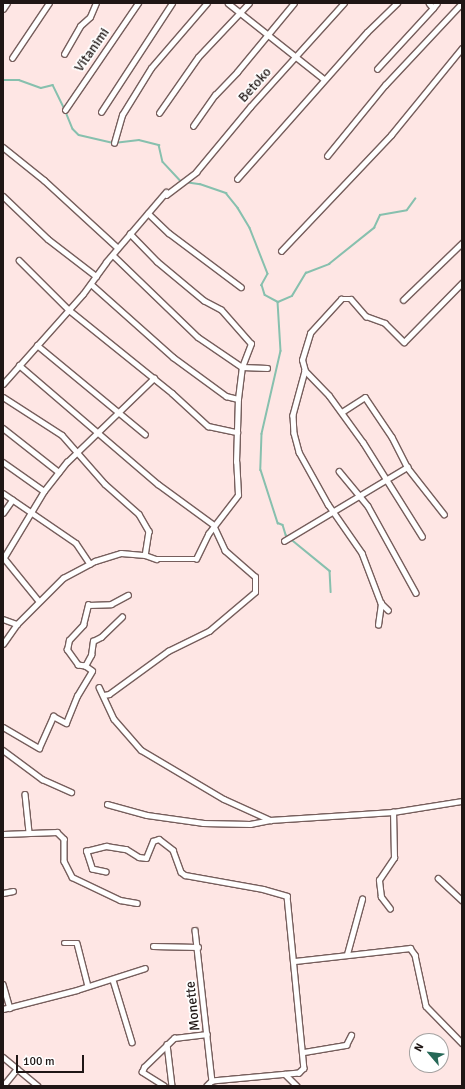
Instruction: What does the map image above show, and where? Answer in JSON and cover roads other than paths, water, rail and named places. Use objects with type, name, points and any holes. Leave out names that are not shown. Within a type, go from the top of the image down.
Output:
[{"type":"street","points":[[3,9],[7,3]]},
{"type":"street","points":[[12,58],[49,3]]},
{"type":"street","points":[[64,54],[80,26],[90,17],[96,3]]},
{"type":"street","name":"Vitanimi","points":[[65,110],[138,3]]},
{"type":"street","points":[[101,112],[172,3]]},
{"type":"street","points":[[114,143],[122,116],[151,68],[207,3]]},
{"type":"street","points":[[228,3],[294,58],[324,80]]},
{"type":"street","points":[[160,113],[198,57],[249,3]]},
{"type":"street","points":[[193,126],[215,95],[294,3]]},
{"type":"street","name":"Betoko","points":[[148,213],[167,191],[166,195],[196,172],[294,58],[344,3]]},
{"type":"street","points":[[236,179],[324,80],[397,3]]},
{"type":"street","points":[[429,3],[433,8]]},
{"type":"street","points":[[377,69],[437,3]]},
{"type":"street","points":[[327,156],[385,85],[462,4]]},
{"type":"street","points":[[281,250],[391,135],[462,48]]},
{"type":"street","points":[[3,147],[44,180],[118,248]]},
{"type":"street","points":[[3,196],[48,239],[96,276]]},
{"type":"street","points":[[4,379],[19,365],[91,284],[118,248],[148,213],[169,233],[241,287]]},
{"type":"street","points":[[3,644],[18,624],[63,578],[90,564],[121,553],[145,555],[156,559],[196,559],[214,526],[223,518],[239,491],[236,462],[238,399],[242,367],[251,347],[250,342],[221,310],[204,301],[157,262],[130,234]]},
{"type":"street","points":[[403,300],[462,243]]},
{"type":"street","points":[[113,255],[198,337],[242,367],[267,368]]},
{"type":"street","points":[[19,260],[68,309],[154,378],[208,426],[237,432]]},
{"type":"street","points":[[422,538],[404,504],[384,479],[342,412],[305,371],[302,360],[310,333],[341,299],[351,300],[366,316],[385,322],[404,342],[462,283]]},
{"type":"street","points":[[91,284],[173,357],[226,396],[238,399]]},
{"type":"street","points":[[37,345],[145,434]]},
{"type":"street","points":[[19,365],[97,434],[147,472],[158,484],[214,526],[225,551],[254,577],[255,592],[236,611],[209,631],[168,651],[117,689],[104,695]]},
{"type":"street","points":[[305,371],[293,415],[294,433],[306,468],[362,553],[381,603],[388,610]]},
{"type":"street","points":[[39,601],[4,558],[44,491],[59,472],[154,378]]},
{"type":"street","points":[[3,397],[62,435],[105,484],[139,514],[149,531],[145,555]]},
{"type":"street","points":[[342,412],[365,397],[392,437],[407,468],[444,514]]},
{"type":"street","points":[[3,428],[59,472]]},
{"type":"street","points":[[3,462],[44,491]]},
{"type":"street","points":[[284,541],[334,512],[384,479],[407,468]]},
{"type":"street","points":[[339,472],[360,495],[379,524],[416,593]]},
{"type":"street","points":[[3,493],[76,543],[90,564]]},
{"type":"street","points":[[3,513],[12,500]]},
{"type":"street","points":[[3,727],[39,748],[53,716],[66,723],[76,696],[92,671],[85,666],[78,666],[67,650],[69,640],[83,625],[88,605],[111,604],[128,595]]},
{"type":"street","points":[[378,625],[381,603]]},
{"type":"street","points":[[85,666],[90,655],[93,641],[101,637],[122,617]]},
{"type":"street","points":[[3,619],[18,624]]},
{"type":"street","points":[[99,687],[114,719],[141,750],[224,799],[270,820]]},
{"type":"street","points":[[3,750],[42,779],[71,792]]},
{"type":"street","points":[[25,794],[29,832]]},
{"type":"street","points":[[107,804],[147,815],[203,823],[250,824],[270,820],[393,812],[462,801]]},
{"type":"street","points":[[390,909],[381,897],[379,880],[394,858],[393,812]]},
{"type":"street","points":[[3,834],[52,830],[61,834],[64,839],[64,861],[72,877],[120,900],[137,903]]},
{"type":"street","points":[[106,872],[92,869],[86,851],[106,846],[126,849],[143,858],[148,856],[153,840],[159,839],[173,850],[181,872],[185,875],[285,894],[288,899],[304,1052],[305,1065],[303,1070],[285,1074],[212,1081],[207,1086]]},
{"type":"street","points":[[438,878],[460,898],[462,892]]},
{"type":"street","points":[[3,893],[13,891]]},
{"type":"street","points":[[347,954],[362,899]]},
{"type":"street","name":"Monette","points":[[195,930],[212,1081]]},
{"type":"street","points":[[64,943],[77,943],[88,986]]},
{"type":"street","points":[[153,946],[198,947]]},
{"type":"street","points":[[295,961],[410,948],[415,955],[426,1006],[462,1043]]},
{"type":"street","points":[[3,1009],[113,980],[145,968]]},
{"type":"street","points":[[113,980],[132,1042]]},
{"type":"street","points":[[3,984],[10,1008]]},
{"type":"street","points":[[164,1086],[142,1070],[167,1044],[176,1037],[207,1034]]},
{"type":"street","points":[[304,1052],[346,1045],[351,1035]]},
{"type":"street","points":[[167,1044],[172,1086]]},
{"type":"street","points":[[3,1058],[38,1086]]},
{"type":"street","points":[[3,1086],[17,1069]]},
{"type":"street","points":[[285,1074],[297,1086]]},
{"type":"waterway","points":[[3,80],[19,80],[41,88],[53,85],[64,108]]},
{"type":"waterway","points":[[66,112],[73,129],[79,135],[114,143],[139,140],[159,145],[163,162],[181,181]]},
{"type":"waterway","points":[[185,182],[200,184],[226,193],[238,208],[250,228],[268,274],[262,285],[265,295],[278,302]]},
{"type":"waterway","points":[[278,302],[292,296],[306,273],[329,264],[374,228],[380,215],[407,210],[415,199]]},
{"type":"waterway","points":[[278,302],[281,351],[262,434],[261,470],[278,523],[283,525],[286,535],[330,571],[331,592]]}]
